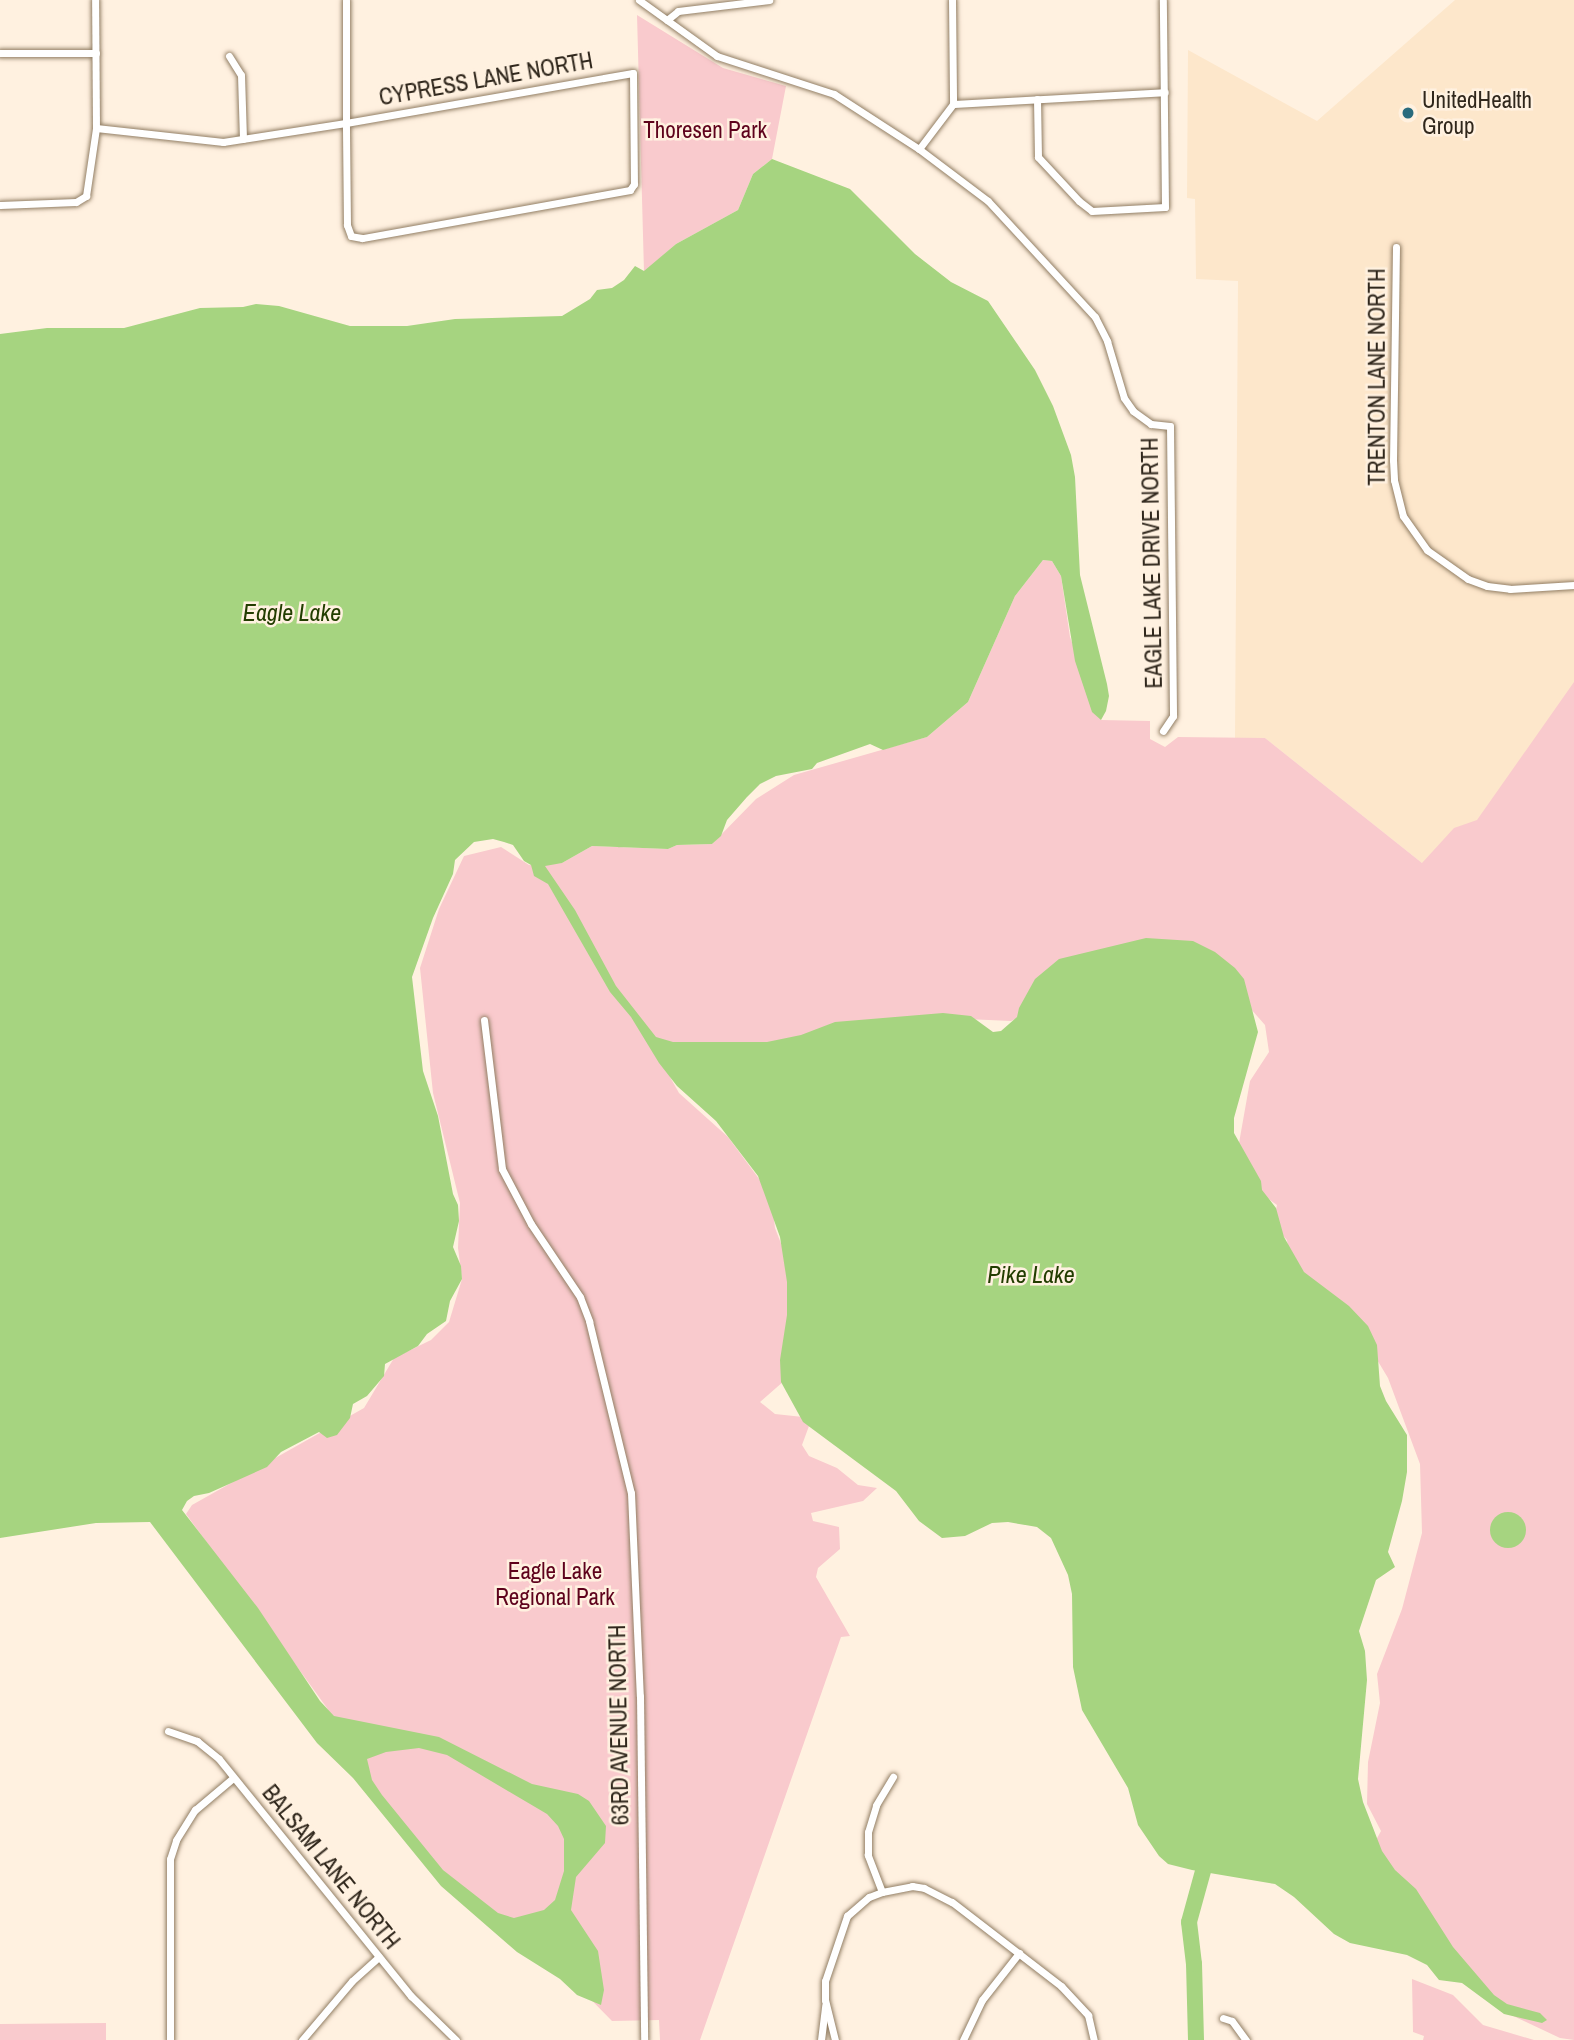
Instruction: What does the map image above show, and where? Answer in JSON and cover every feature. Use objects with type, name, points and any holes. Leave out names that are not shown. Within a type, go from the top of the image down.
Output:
[{"type":"street","points":[[0,205],[76,202],[86,197],[96,128],[95,0]]},
{"type":"street","points":[[96,128],[201,141],[243,139],[346,122],[346,0]]},
{"type":"street","name":"EAGLE LAKE DRIVE NORTH","points":[[639,0],[717,56],[834,94],[919,149],[988,201],[1095,317],[1107,341],[1124,398],[1133,411],[1152,424],[1170,426],[1173,716],[1163,731]]},
{"type":"street","points":[[667,20],[678,11],[769,0]]},
{"type":"street","points":[[919,149],[953,104],[952,0]]},
{"type":"street","points":[[1037,99],[1038,157],[1079,201],[1092,211],[1166,207],[1163,0]]},
{"type":"street","points":[[0,53],[96,53]]},
{"type":"street","points":[[229,56],[241,75],[243,139]]},
{"type":"street","name":"CYPRESS LANE NORTH","points":[[633,74],[634,184],[630,190],[355,238],[347,225],[346,122],[633,74]]},
{"type":"street","points":[[953,104],[1165,92]]},
{"type":"street","name":"TRENTON LANE NORTH","points":[[1396,247],[1393,460],[1394,480],[1403,516],[1427,551],[1468,579],[1487,586],[1510,589],[1574,585]]},
{"type":"street","name":"63RD AVENUE NORTH","points":[[484,1020],[502,1169],[531,1224],[580,1297],[589,1321],[631,1493],[638,1643],[643,2040]]},
{"type":"street","name":"BALSAM LANE NORTH","points":[[168,1731],[209,1749],[417,2004],[456,2040]]},
{"type":"street","points":[[881,1892],[868,1855],[867,1832],[876,1805],[893,1777]]},
{"type":"street","points":[[170,2040],[170,1859],[176,1840],[189,1817],[233,1778]]},
{"type":"street","points":[[821,2040],[826,1971],[847,1916],[881,1892],[912,1886],[938,1894],[1071,1995],[1088,2015],[1094,2040]]},
{"type":"street","points":[[963,2040],[982,2000],[1018,1954]]},
{"type":"street","points":[[302,2040],[352,1981],[379,1957]]},
{"type":"street","points":[[825,2000],[835,2040]]},
{"type":"street","points":[[1223,2018],[1232,2021],[1246,2040]]},
{"type":"shaded area","points":[[1455,0],[1574,0],[1574,984],[1265,738],[1235,738],[1238,281],[1196,279],[1195,199],[1187,198],[1188,50],[1317,121]]},
{"type":"green space","name":"Thoresen Park","points":[[637,15],[723,68],[786,86],[772,159],[753,174],[738,210],[676,244],[644,272]]},
{"type":"green space","name":"Eagle Lake Regional Park","points":[[1043,560],[1052,561],[1061,576],[1070,637],[1101,720],[1150,721],[1150,739],[1165,747],[1178,737],[1265,738],[1422,863],[1454,828],[1477,820],[1574,682],[1574,2040],[1560,2038],[1507,2013],[1370,1851],[1381,1831],[1367,1804],[1368,1762],[1380,1703],[1377,1674],[1402,1609],[1422,1533],[1420,1464],[1388,1378],[1373,1353],[1291,1270],[1287,1240],[1273,1225],[1277,1205],[1251,1186],[1236,1160],[1250,1081],[1269,1052],[1265,1025],[1229,984],[1024,1015],[1011,1021],[944,1018],[670,1077],[679,1093],[728,1137],[771,1195],[775,1228],[797,1285],[800,1367],[760,1402],[775,1414],[803,1417],[809,1426],[802,1445],[809,1456],[837,1468],[858,1485],[877,1488],[863,1501],[811,1513],[813,1521],[839,1527],[840,1549],[818,1568],[816,1577],[850,1636],[841,1637],[700,2040],[660,2040],[659,2020],[612,2021],[553,1961],[429,1859],[349,1760],[327,1708],[186,1514],[192,1505],[364,1408],[394,1358],[431,1340],[449,1322],[462,1279],[458,1248],[460,1203],[433,1093],[420,968],[439,909],[464,856],[501,847],[529,865],[562,863],[592,846],[668,849],[677,845],[712,844],[756,799],[794,775],[927,737],[968,702],[1015,596]]},
{"type":"green space","points":[[1412,1979],[1453,1995],[1483,2025],[1534,2040],[1423,2040],[1424,2036],[1413,2032]]},
{"type":"green space","points":[[106,2023],[106,2040],[0,2040],[0,2024]]},
{"type":"water","name":"Eagle Lake","points":[[772,159],[850,189],[915,254],[951,282],[988,301],[1035,370],[1053,406],[1071,455],[1075,477],[1080,575],[1107,684],[1109,696],[1106,711],[1101,720],[1092,712],[1075,661],[1061,576],[1052,561],[1043,560],[1015,596],[968,702],[927,737],[883,750],[870,744],[817,763],[812,769],[776,776],[760,784],[747,797],[727,820],[721,836],[712,844],[677,845],[668,849],[592,846],[562,863],[545,866],[575,910],[616,986],[656,1037],[673,1042],[767,1042],[801,1035],[835,1022],[943,1013],[971,1016],[993,1032],[1001,1031],[1017,1017],[1035,979],[1059,959],[1146,938],[1193,941],[1215,952],[1235,968],[1244,979],[1258,1032],[1234,1118],[1234,1133],[1261,1181],[1262,1190],[1276,1208],[1284,1237],[1304,1272],[1349,1306],[1368,1326],[1377,1345],[1380,1386],[1407,1435],[1407,1472],[1388,1552],[1395,1567],[1376,1580],[1359,1631],[1365,1651],[1367,1680],[1358,1779],[1363,1802],[1382,1851],[1395,1870],[1416,1889],[1453,1947],[1494,1995],[1507,2004],[1540,2013],[1547,2020],[1542,2023],[1504,2014],[1462,1983],[1439,1980],[1427,1965],[1407,1955],[1350,1943],[1334,1934],[1294,1897],[1275,1884],[1192,1870],[1168,1864],[1159,1856],[1138,1825],[1128,1788],[1082,1710],[1073,1667],[1072,1594],[1068,1575],[1051,1538],[1037,1527],[1008,1522],[992,1523],[965,1536],[942,1538],[919,1521],[896,1491],[803,1422],[781,1382],[780,1360],[787,1315],[787,1282],[780,1237],[758,1176],[716,1121],[677,1086],[659,1063],[631,1017],[610,992],[548,884],[534,876],[531,865],[524,861],[513,845],[504,842],[493,839],[474,842],[455,860],[453,874],[433,918],[412,977],[423,1071],[438,1116],[453,1194],[458,1205],[459,1221],[453,1247],[461,1266],[462,1279],[450,1301],[446,1321],[427,1334],[418,1346],[385,1364],[384,1376],[367,1396],[353,1404],[350,1418],[337,1435],[327,1438],[319,1432],[281,1452],[267,1467],[209,1493],[194,1496],[182,1510],[258,1608],[320,1701],[334,1716],[439,1737],[532,1784],[578,1794],[589,1801],[606,1826],[605,1843],[576,1877],[571,1910],[598,1951],[604,1990],[601,2005],[577,1995],[560,1979],[517,1952],[441,1886],[353,1778],[317,1743],[150,1522],[96,1523],[0,1538],[0,334],[47,328],[124,328],[200,308],[256,304],[279,306],[350,326],[407,326],[455,319],[562,316],[590,299],[597,290],[612,288],[624,280],[635,266],[644,271],[676,244],[738,210],[753,174]],"holes":[[[419,1748],[447,1755],[547,1814],[558,1826],[564,1839],[564,1871],[555,1900],[544,1910],[514,1918],[498,1913],[443,1870],[382,1795],[372,1780],[367,1759],[386,1752]]]},
{"type":"water","points":[[1508,1512],[1521,1517],[1526,1530],[1521,1543],[1508,1548],[1495,1543],[1490,1530],[1495,1517]]},
{"type":"waterway","points":[[1196,2040],[1194,1964],[1189,1922],[1203,1871]]},
{"type":"place","name":"UnitedHealth Group","points":[[1408,113]]},
{"type":"water label","name":"Pike Lake","points":[[1031,1275]]}]
